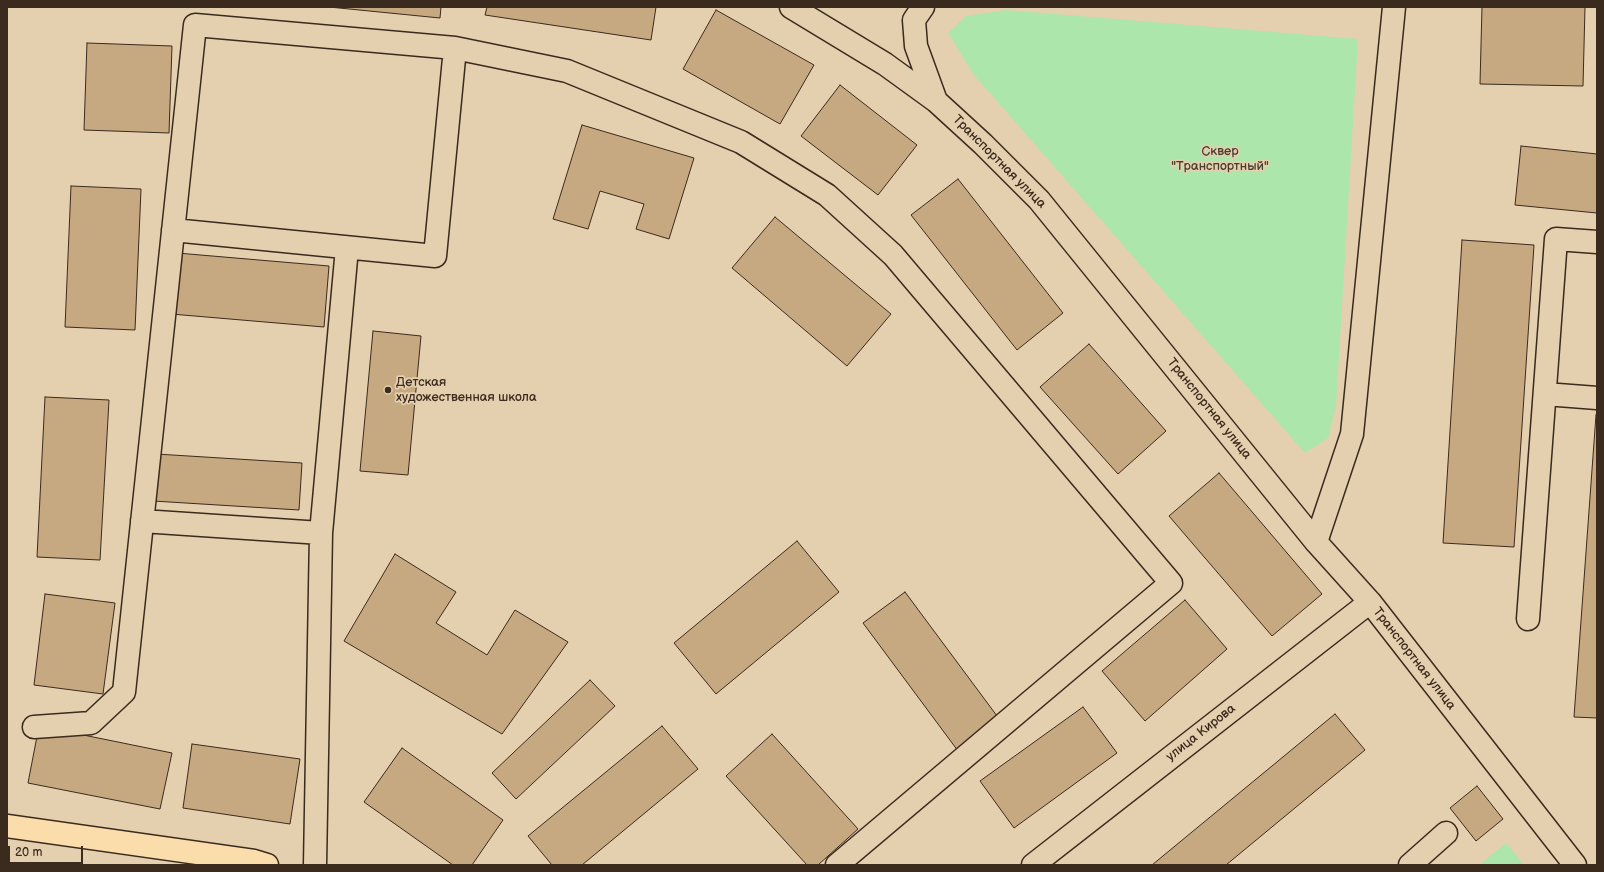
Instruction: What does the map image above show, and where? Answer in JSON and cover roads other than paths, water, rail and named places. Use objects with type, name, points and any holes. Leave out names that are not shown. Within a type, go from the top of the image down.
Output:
[{"type":"main road","points":[[7,826],[254,861],[267,865]]},
{"type":"street","name":"Транспортная улица","points":[[791,7],[885,64],[936,101],[983,144],[1039,200],[1316,542],[1370,602],[1574,865]]},
{"type":"street","points":[[923,7],[914,20],[916,46],[936,101]]},
{"type":"street","points":[[1316,542],[1352,434],[1394,7]]},
{"type":"street","points":[[34,727],[91,723],[124,692],[195,25],[455,48],[567,71],[741,142],[827,195],[893,255],[1171,583],[837,865]]},
{"type":"street","points":[[173,230],[435,256],[455,48]]},
{"type":"street","points":[[1528,618],[1556,239],[1597,242]]},
{"type":"street","points":[[315,865],[321,533],[347,248]]},
{"type":"street","points":[[1545,394],[1597,398]]},
{"type":"street","points":[[142,521],[321,533]]},
{"type":"street","name":"улица Кирова","points":[[1033,865],[1370,602]]},
{"type":"street","points":[[1410,865],[1446,833]]},
{"type":"place","name":"Детская художественная школа","points":[[388,390]]},
{"type":"park label","name":"Сквер \"Транспортный\"","points":[[1220,160]]}]
